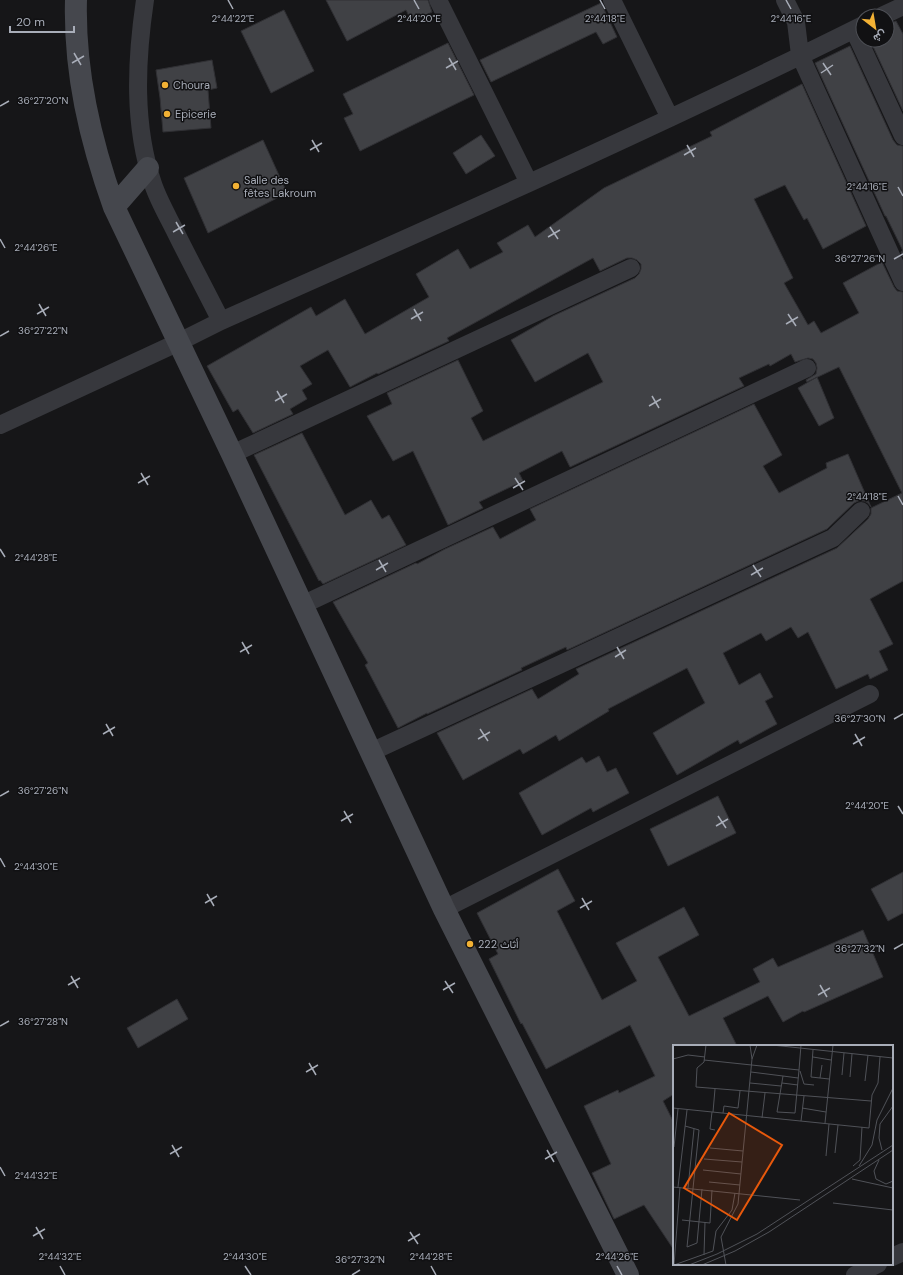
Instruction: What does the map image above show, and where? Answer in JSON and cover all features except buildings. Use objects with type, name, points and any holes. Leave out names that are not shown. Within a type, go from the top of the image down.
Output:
[{"type":"main road","points":[[76,0],[78,54],[83,94],[90,132],[114,207],[232,454],[444,908],[628,1275]]},
{"type":"main road","points":[[114,207],[148,168]]},
{"type":"street","points":[[145,0],[140,36],[138,80],[141,125],[148,168],[160,200],[221,321]]},
{"type":"street","points":[[438,0],[529,183]]},
{"type":"street","points":[[612,0],[670,118]]},
{"type":"street","points":[[785,0],[796,22],[800,55],[903,282]]},
{"type":"street","points":[[0,425],[221,321],[670,118],[855,29]]},
{"type":"street","points":[[866,48],[903,136]]},
{"type":"street","points":[[232,454],[631,268]]},
{"type":"street","points":[[302,605],[807,368]]},
{"type":"street","points":[[371,752],[833,538],[861,511]]},
{"type":"street","points":[[444,908],[870,694]]},
{"type":"street","points":[[893,1257],[903,1252]]},
{"type":"street","points":[[855,1275],[876,1265]]},
{"type":"place","name":"Choura","points":[[165,85]]},
{"type":"place","name":"Epicerie","points":[[167,114]]},
{"type":"place","name":"Salle des fêtes Lakroum","points":[[236,186]]},
{"type":"place","name":"أثاث 222","points":[[470,944]]}]
